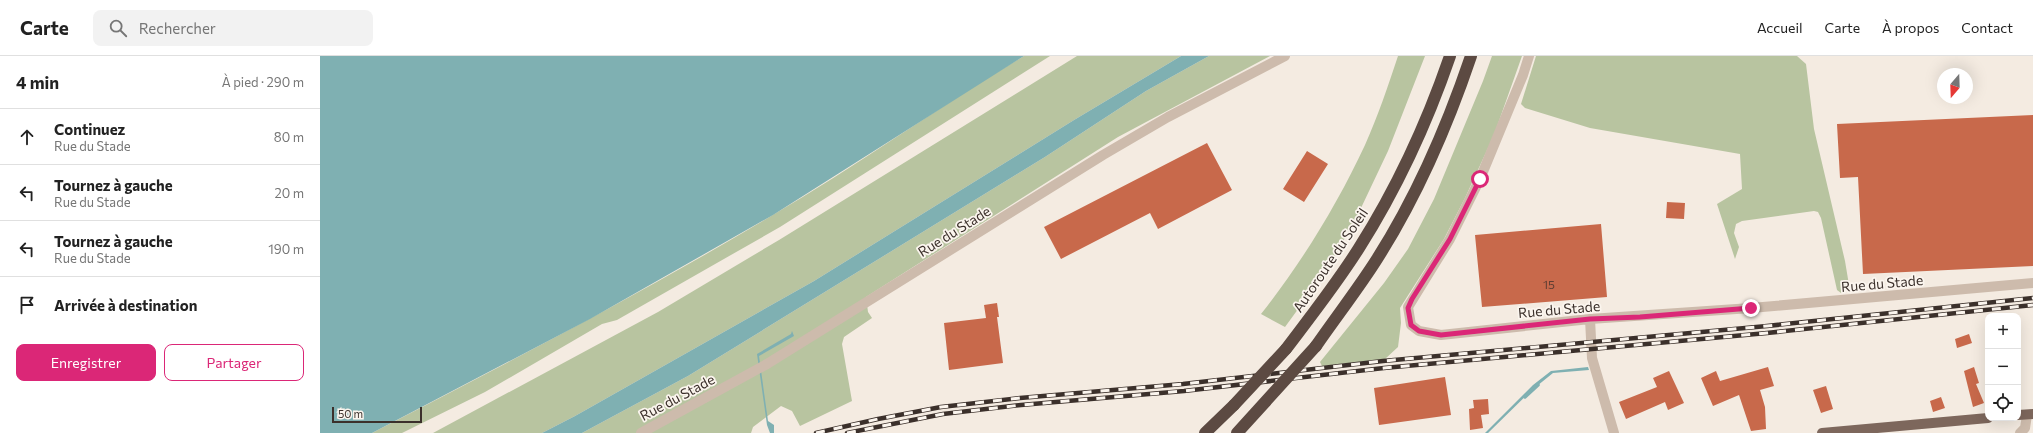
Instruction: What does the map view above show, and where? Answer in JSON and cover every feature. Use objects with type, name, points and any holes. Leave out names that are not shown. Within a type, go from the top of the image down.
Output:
[{"type":"highway","name":"Autoroute du Soleil","points":[[1205,433],[1234,406],[1286,349],[1355,255],[1381,210],[1420,131],[1450,56]]},
{"type":"highway","points":[[1237,433],[1316,346],[1376,260],[1400,220],[1439,141],[1471,56]]},
{"type":"main road","points":[[1822,433],[1985,418]]},
{"type":"street","name":"Rue du Stade","points":[[641,433],[767,364],[1102,154],[1168,117],[1285,56]]},
{"type":"street","name":"Rue du Stade","points":[[1529,56],[1524,75],[1480,179],[1450,239],[1412,299],[1408,308],[1408,317],[1411,325],[1419,331],[1441,335],[1590,319],[1640,317],[1751,308],[2033,283]]},
{"type":"street","points":[[1590,319],[1592,358],[1614,433]]},
{"type":"street","points":[[2020,433],[2024,428],[2026,415]]},
{"type":"green space","points":[[1024,56],[1050,56],[780,227],[617,320],[602,324],[485,392],[402,433],[372,433],[573,328],[722,245],[835,177],[960,95]]},
{"type":"green space","points":[[1077,56],[1181,56],[1074,120],[814,281],[575,416],[542,433],[433,433],[658,312],[779,240]]},
{"type":"green space","points":[[1209,56],[1270,56],[1118,137],[866,297],[868,312],[872,318],[844,337],[842,344],[852,401],[800,426],[792,411],[781,406],[753,427],[751,433],[582,433],[688,376],[1045,157],[1146,91]]},
{"type":"green space","points":[[1398,56],[1425,56],[1388,151],[1361,208],[1331,264],[1285,327],[1261,314],[1305,253],[1343,189],[1370,134]]},
{"type":"green space","points":[[1492,56],[1522,56],[1494,135],[1465,198],[1444,239],[1400,308],[1401,323],[1398,347],[1385,359],[1322,366],[1320,362],[1384,283],[1408,249],[1434,199]]},
{"type":"green space","points":[[1536,56],[1797,56],[1806,64],[1814,129],[1845,261],[1849,285],[1847,289],[1841,293],[1837,290],[1821,218],[1818,212],[1814,211],[1742,221],[1736,224],[1734,233],[1739,247],[1735,259],[1717,204],[1742,189],[1740,154],[1590,128],[1525,108],[1521,104]]},
{"type":"water","points":[[320,56],[1024,56],[773,215],[590,319],[372,433],[320,433]]},
{"type":"water","points":[[1181,56],[1209,56],[1146,91],[1045,157],[688,376],[582,433],[542,433],[575,416],[814,281],[1074,120]]},
{"type":"water","points":[[792,331],[794,336],[759,356],[768,421],[774,425],[774,433],[770,433],[767,425],[757,354],[791,334]]},
{"type":"water","points":[[1588,367],[1589,370],[1553,373],[1532,390],[1488,433],[1485,433],[1533,385],[1551,371]]},
{"type":"building","points":[[2033,115],[2033,266],[1863,274],[1858,177],[1840,178],[1837,124]]},
{"type":"building","points":[[1207,143],[1232,190],[1158,229],[1150,213],[1061,259],[1044,227]]},
{"type":"building","points":[[1307,151],[1328,164],[1304,202],[1283,189]]},
{"type":"building","points":[[1667,202],[1685,203],[1684,219],[1666,218]]},
{"type":"building","points":[[1601,224],[1607,297],[1482,307],[1475,235]]},
{"type":"building","points":[[997,303],[999,317],[997,317],[1003,363],[949,370],[944,323],[986,318],[984,305]]},
{"type":"building","points":[[1969,334],[1972,343],[1957,348],[1955,339]]},
{"type":"building","points":[[1768,367],[1774,386],[1760,390],[1765,407],[1766,429],[1751,431],[1739,395],[1713,406],[1701,378],[1716,371],[1720,381]]},
{"type":"building","points":[[1974,367],[1979,383],[1976,384],[1984,403],[1973,407],[1964,371]]},
{"type":"building","points":[[1669,371],[1684,403],[1668,410],[1665,402],[1626,419],[1619,402],[1657,387],[1653,378]]},
{"type":"building","points":[[1445,377],[1451,415],[1379,425],[1374,388]]},
{"type":"building","points":[[1826,386],[1833,409],[1821,413],[1813,390]]},
{"type":"building","points":[[1941,397],[1945,408],[1933,412],[1930,401]]},
{"type":"building","points":[[1488,399],[1489,414],[1481,415],[1483,428],[1470,430],[1469,409],[1474,408],[1473,400]]},
{"type":"waterway","points":[[1525,397],[1538,385]]},
{"type":"railway","points":[[816,433],[941,407],[1020,398],[1183,384],[1383,361],[1767,326],[2033,298]]},
{"type":"railway","points":[[847,433],[943,414],[1021,405],[1184,391],[1384,368],[1767,333],[2033,305]]},
{"type":"route","points":[[1480,179],[1450,239],[1412,299],[1408,308],[1408,317],[1411,325],[1419,331],[1441,335],[1590,319],[1640,317],[1751,308]]}]
